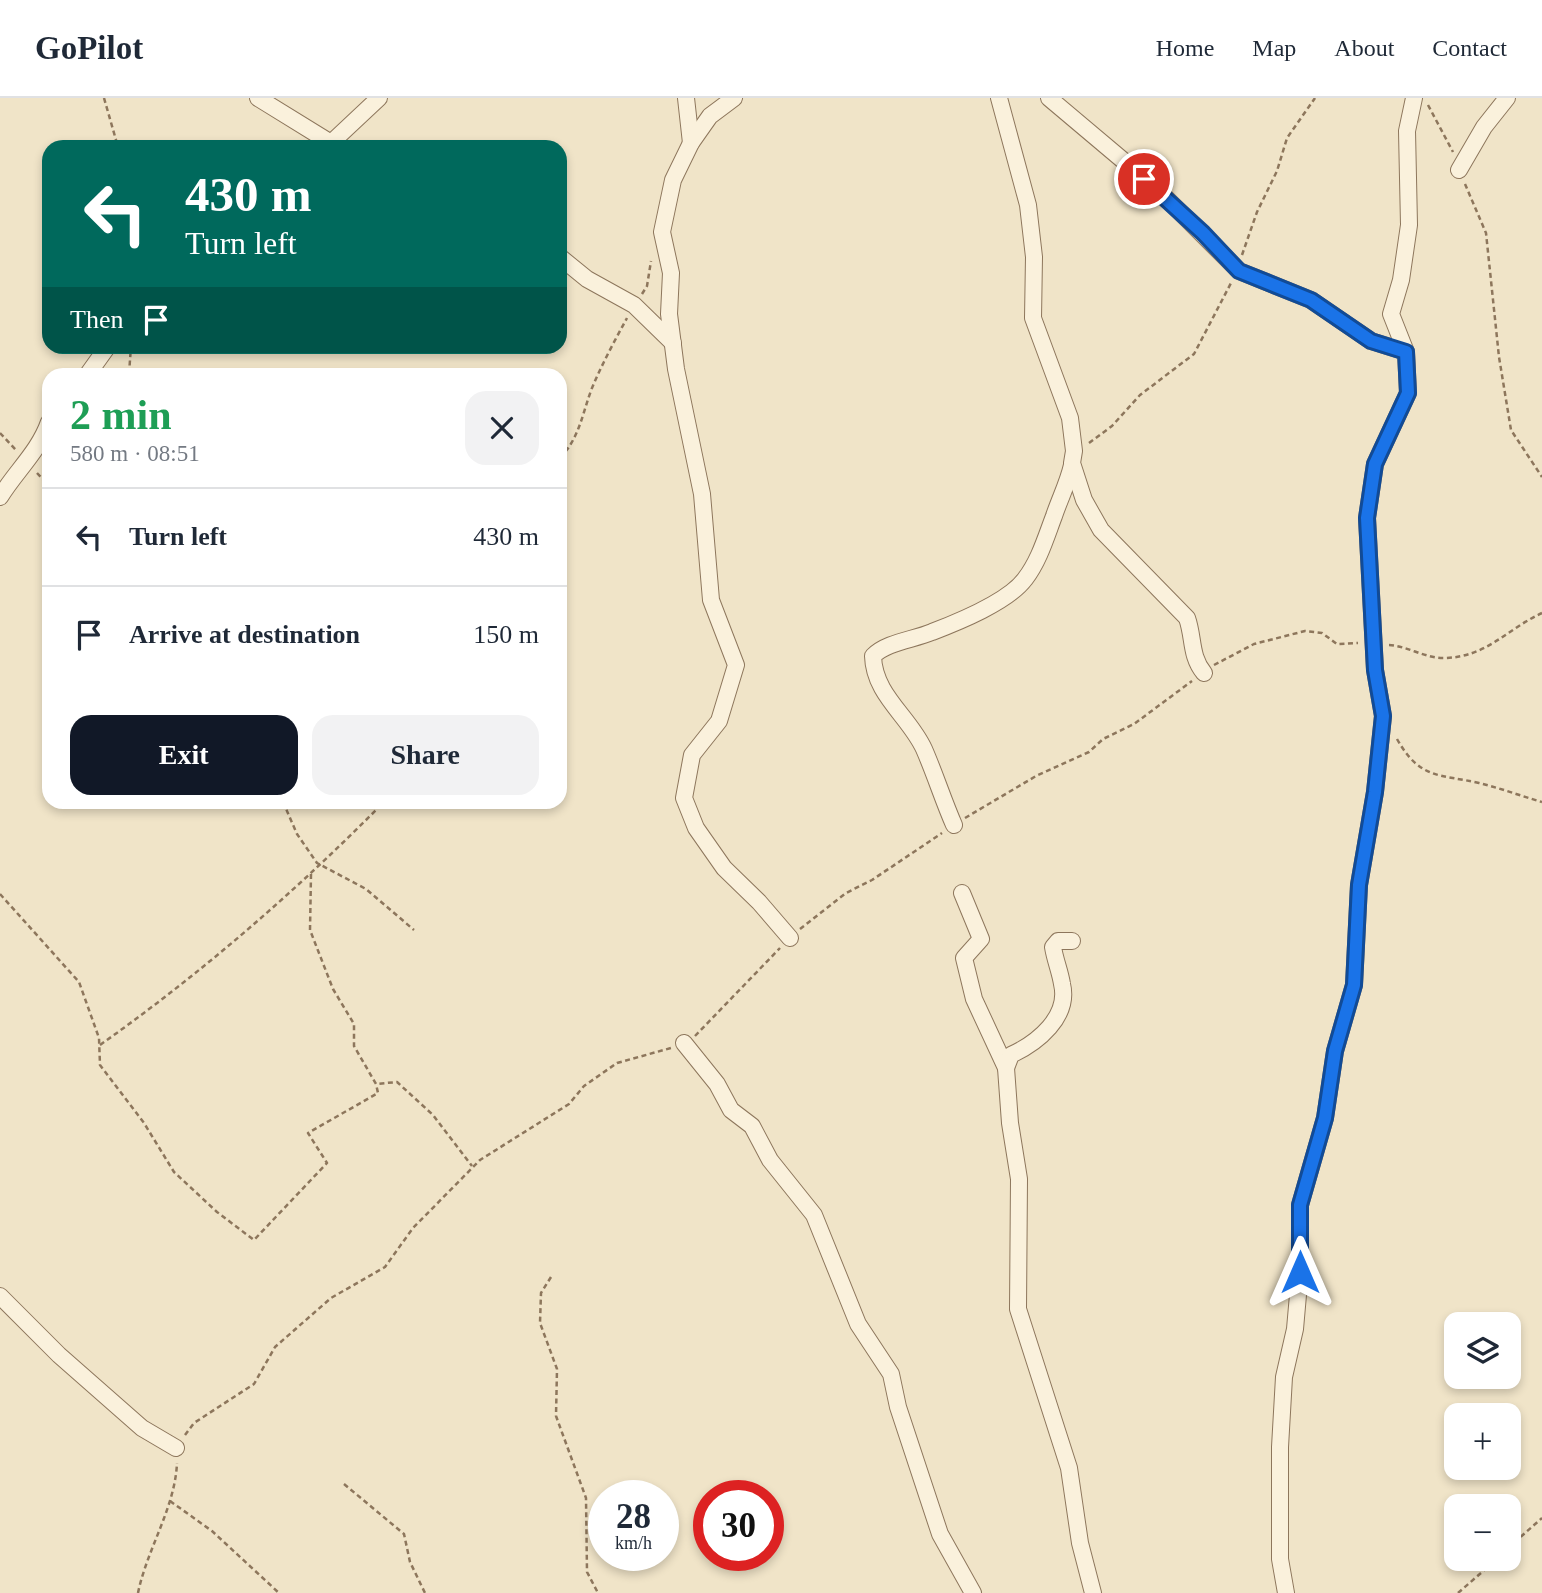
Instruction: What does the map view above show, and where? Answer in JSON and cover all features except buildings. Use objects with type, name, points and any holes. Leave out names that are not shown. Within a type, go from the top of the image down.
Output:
[{"type":"street","points":[[258,98],[323,140]]},
{"type":"street","points":[[338,140],[379,98]]},
{"type":"street","points":[[686,98],[691,144]]},
{"type":"street","points":[[734,98],[710,116],[691,144],[673,180],[662,232],[671,274],[669,314],[673,343],[702,494],[711,600],[736,665],[719,721],[692,755],[684,798],[696,828],[724,868],[790,938]]},
{"type":"street","points":[[999,98],[1028,205],[1034,257],[1033,318],[1070,418],[1073,457],[1084,500],[1101,530],[1187,618],[1192,632],[1195,661],[1204,673]]},
{"type":"street","points":[[1049,98],[1157,189],[1239,271],[1311,300],[1371,341],[1406,352]]},
{"type":"street","points":[[1286,1593],[1280,1559],[1280,1447],[1284,1377],[1295,1329],[1299,1283],[1300,1205],[1325,1118],[1335,1051],[1354,985],[1359,885],[1375,792],[1383,716],[1375,670],[1376,644],[1367,518],[1375,464],[1408,393],[1406,352],[1391,314],[1401,279],[1409,225],[1407,131],[1417,98]]},
{"type":"street","points":[[1459,170],[1507,98]]},
{"type":"street","points":[[567,263],[587,279],[634,305],[673,343]]},
{"type":"street","points":[[0,497],[42,442]]},
{"type":"street","points":[[954,825],[923,747],[884,693],[873,669],[873,656],[882,647],[906,642],[947,626],[998,600],[1024,581],[1042,549],[1068,482],[1073,457]]},
{"type":"street","points":[[962,893],[981,939],[964,958],[967,974],[984,1024],[1006,1068],[1010,1123],[1019,1179],[1018,1309],[1069,1468],[1080,1543],[1093,1593]]},
{"type":"street","points":[[1006,1068],[1012,1055],[1032,1045],[1048,1031],[1061,1004],[1063,987],[1053,947],[1058,941],[1072,942]]},
{"type":"street","points":[[684,1043],[717,1084],[731,1110],[752,1126],[770,1160],[814,1215],[858,1324],[891,1374],[898,1407],[940,1534],[973,1593]]},
{"type":"street","points":[[0,1296],[59,1355],[142,1428],[176,1448]]},
{"type":"path","points":[[104,98],[116,140]]},
{"type":"path","points":[[1073,457],[1112,426],[1140,395],[1194,354],[1239,271],[1244,245],[1278,171],[1287,138],[1315,98]]},
{"type":"path","points":[[1417,98],[1428,105],[1446,137],[1478,207],[1486,233],[1499,357],[1511,430],[1542,477]]},
{"type":"path","points":[[567,450],[582,426],[593,386],[634,305],[647,286],[652,258]]},
{"type":"path","points":[[138,1593],[144,1567],[170,1501],[177,1465],[176,1448],[194,1423],[254,1384],[275,1347],[331,1298],[385,1266],[413,1228],[472,1167],[507,1141],[557,1112],[584,1087],[617,1063],[684,1043],[701,1032],[711,1016],[766,965],[790,938],[846,894],[1036,776],[1089,752],[1103,739],[1134,724],[1223,658],[1285,634],[1305,631],[1322,633],[1337,644],[1394,645],[1440,659],[1461,656],[1492,646],[1525,621],[1542,613]]},
{"type":"path","points":[[1383,716],[1405,754],[1436,777],[1479,783],[1542,802]]},
{"type":"path","points":[[286,809],[297,834],[321,865],[366,889],[414,930]]},
{"type":"path","points":[[99,1046],[186,984],[321,865],[377,809]]},
{"type":"path","points":[[0,894],[79,982],[99,1046],[100,1065],[144,1123],[174,1172],[217,1212],[254,1240],[327,1163],[308,1133],[378,1093],[376,1084],[354,1046],[354,1024],[333,989],[310,930],[311,874]]},
{"type":"path","points":[[376,1084],[397,1082],[433,1115],[472,1167]]},
{"type":"path","points":[[551,1277],[541,1293],[540,1323],[557,1368],[556,1416],[586,1498],[587,1572],[598,1593]]},
{"type":"path","points":[[344,1484],[404,1534],[410,1562],[425,1593]]},
{"type":"path","points":[[170,1501],[212,1531],[279,1593]]},
{"type":"path","points":[[1521,1537],[1542,1518]]},
{"type":"path","points":[[1458,1593],[1483,1571]]},
{"type":"route","points":[[1144,179],[1203,233],[1239,271],[1275,288],[1311,300],[1371,341],[1406,352],[1408,393],[1394,429],[1375,464],[1367,518],[1372,618],[1376,644],[1375,670],[1383,716],[1375,792],[1359,885],[1354,985],[1335,1051],[1325,1118],[1300,1205],[1300,1272]]}]
